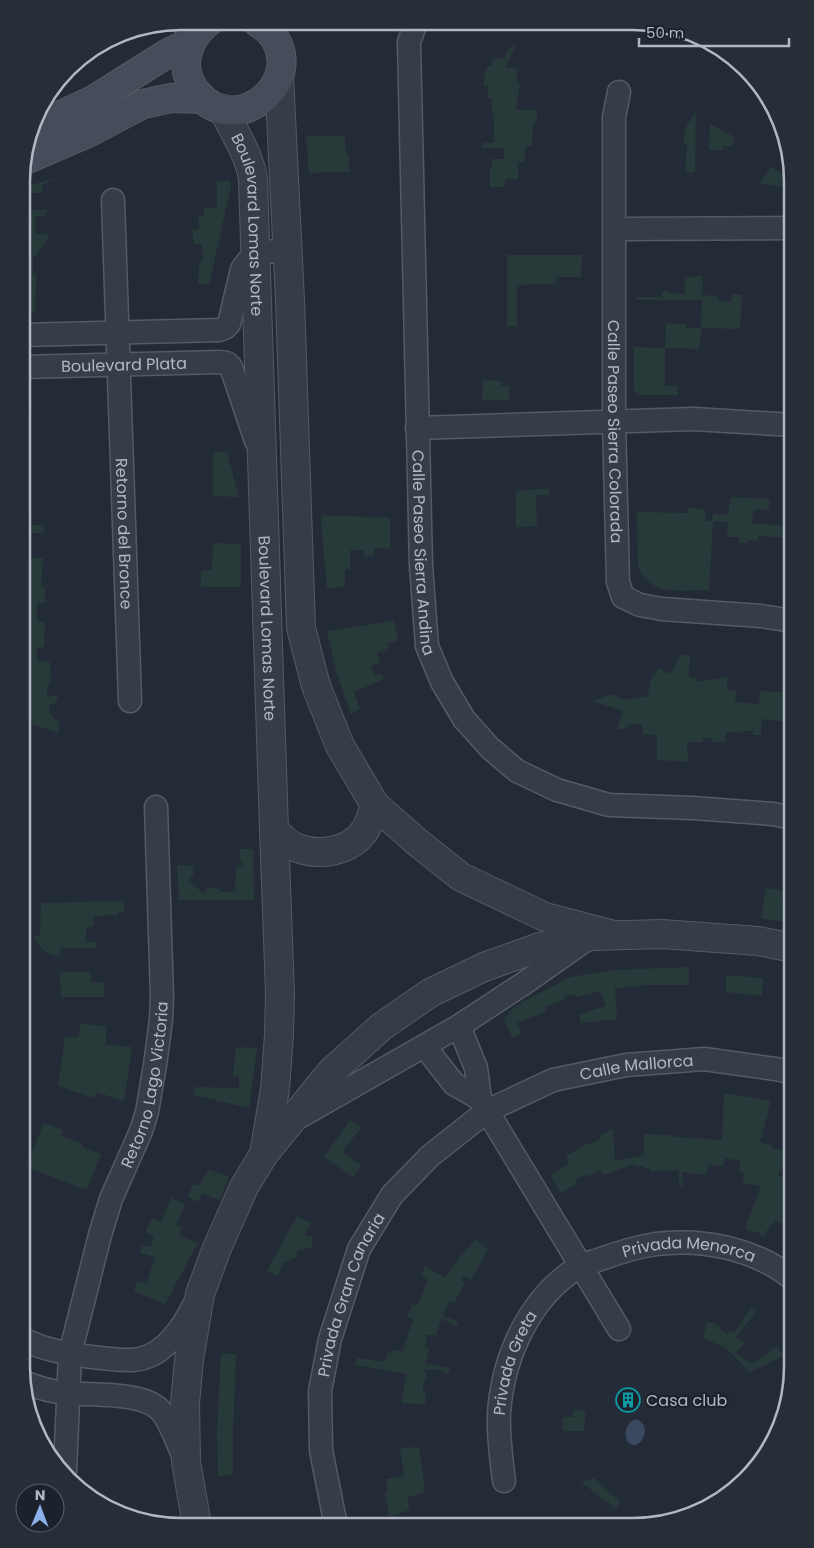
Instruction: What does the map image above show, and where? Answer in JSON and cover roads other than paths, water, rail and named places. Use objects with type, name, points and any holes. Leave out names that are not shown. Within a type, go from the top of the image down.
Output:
[{"type":"main road","points":[[194,30],[186,57],[187,73],[192,87],[213,104]]},
{"type":"main road","points":[[41,124],[95,99],[168,53],[194,30]]},
{"type":"main road","points":[[32,157],[88,133],[143,104],[171,98],[213,104],[237,110],[258,104],[273,89],[280,76],[282,33],[268,30]]},
{"type":"street","name":"Calle Paseo Sierra Andina","points":[[413,30],[409,42],[421,566],[427,646],[442,682],[464,719],[490,748],[517,771],[557,790],[609,805],[711,809],[784,816]]},
{"type":"street","name":"Boulevard Lomas Norte","points":[[280,76],[287,216],[301,628],[316,686],[340,746],[375,805],[417,842],[461,877],[546,917],[603,935]]},
{"type":"street","name":"Calle Paseo Sierra Colorada","points":[[619,92],[614,117],[614,421],[618,582],[623,597],[640,605],[662,609],[761,616],[784,620]]},
{"type":"street","name":"Boulevard Lomas Norte","points":[[213,104],[244,148],[251,166],[253,179],[280,983],[275,1089],[264,1154]]},
{"type":"street","name":"Retorno del Bronce","points":[[113,200],[130,701]]},
{"type":"street","points":[[254,216],[287,216]]},
{"type":"street","points":[[615,229],[784,228]]},
{"type":"street","points":[[255,252],[288,251]]},
{"type":"street","name":"Boulevard Plata","points":[[30,335],[219,330],[225,328],[229,324],[242,269],[255,252]]},
{"type":"street","name":"Boulevard Plata","points":[[30,367],[227,363],[231,367],[262,457]]},
{"type":"street","points":[[417,428],[694,419],[784,424]]},
{"type":"street","points":[[274,830],[294,847],[314,852],[334,851],[356,840],[366,830],[375,805]]},
{"type":"street","name":"Retorno Lago Victoria","points":[[65,1464],[70,1354],[111,1199],[141,1131],[147,1112],[155,1065],[162,997],[156,807]]},
{"type":"street","points":[[30,1342],[45,1348],[70,1354],[128,1360],[154,1354],[167,1344],[183,1326],[200,1294],[217,1248],[244,1187],[264,1154],[331,1072],[381,1026],[430,993],[484,966],[540,947],[603,935],[662,934],[715,937],[758,941],[784,946]]},
{"type":"street","points":[[289,1123],[425,1047],[603,935]]},
{"type":"street","points":[[459,1026],[476,1068],[483,1105],[619,1329]]},
{"type":"street","points":[[425,1047],[454,1084],[483,1105]]},
{"type":"street","name":"Calle Mallorca","points":[[483,1105],[553,1080],[626,1065],[704,1059],[784,1071]]},
{"type":"street","name":"Privada Gran Canaria","points":[[334,1518],[321,1450],[320,1391],[330,1339],[359,1249],[392,1195],[483,1105]]},
{"type":"street","name":"Privada Menorca","points":[[581,1266],[620,1252],[674,1242],[708,1244],[738,1249],[784,1273]]},
{"type":"street","name":"Privada Greta","points":[[504,1481],[499,1442],[499,1412],[504,1380],[513,1350],[523,1327],[537,1305],[555,1285],[581,1266]]},
{"type":"street","points":[[196,1518],[188,1474],[185,1403],[188,1360],[200,1294]]},
{"type":"street","points":[[31,1385],[39,1389],[68,1393],[142,1399],[152,1403],[166,1416],[188,1474],[177,1518]]},
{"type":"water","points":[[636,1419],[641,1422],[645,1430],[643,1438],[634,1445],[627,1441],[626,1433],[629,1424]]},
{"type":"place","name":"Casa club","points":[[628,1400]]}]
